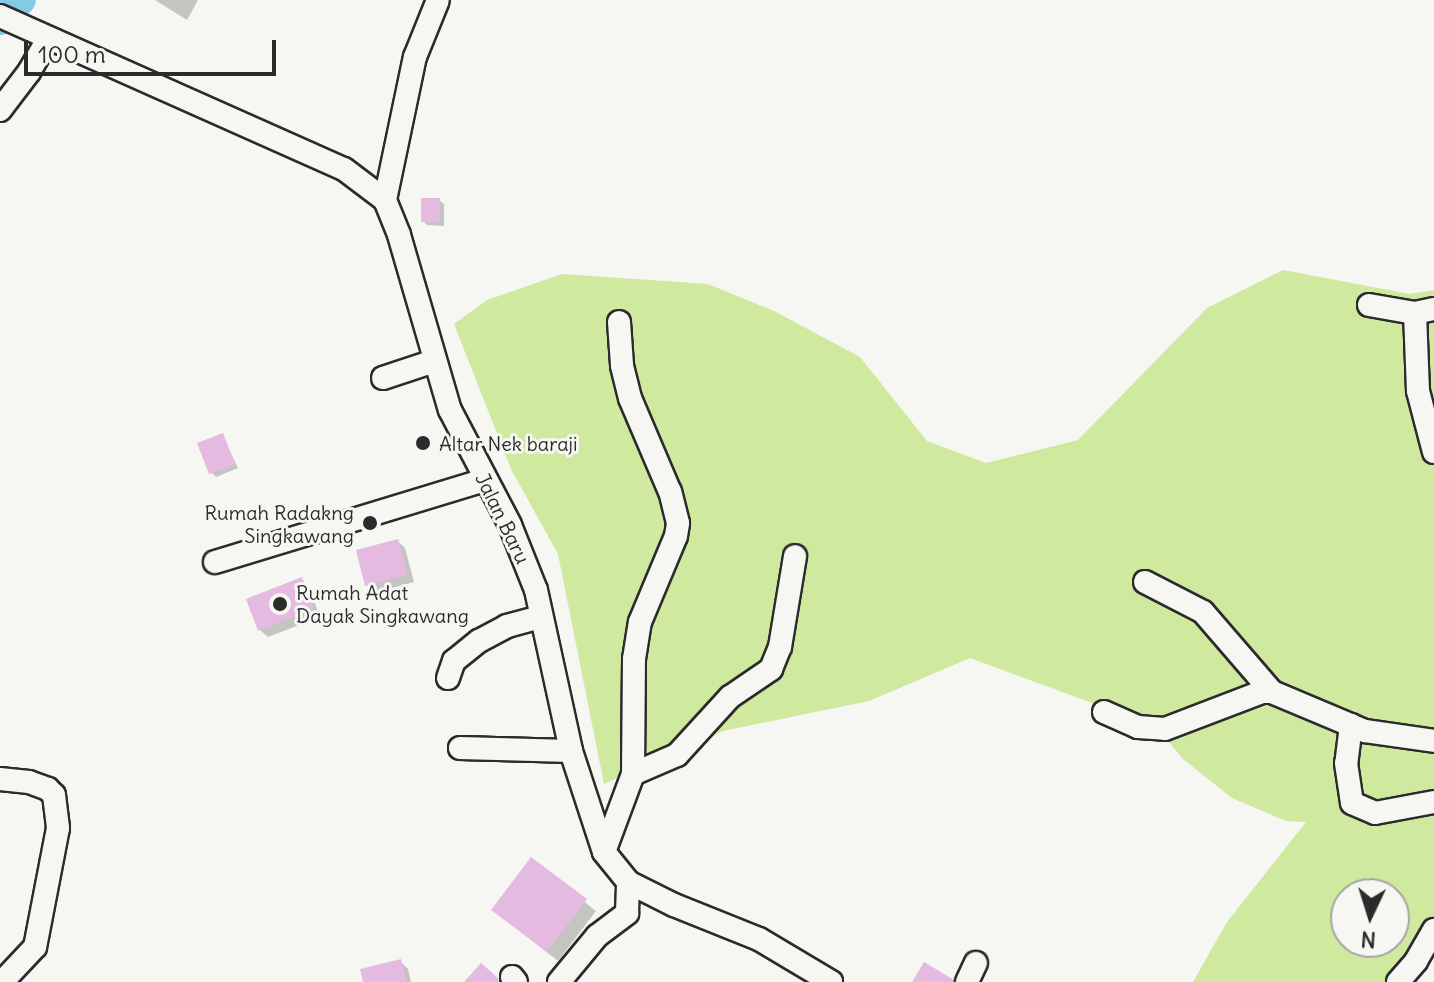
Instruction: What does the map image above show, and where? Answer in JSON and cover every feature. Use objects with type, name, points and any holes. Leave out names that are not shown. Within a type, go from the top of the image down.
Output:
[{"type":"street","points":[[4,18],[344,169],[385,200],[415,57],[438,0]]},
{"type":"street","points":[[0,110],[29,72],[49,38]]},
{"type":"street","name":"Jalan Baru","points":[[385,200],[399,235],[450,410],[521,549],[541,617],[571,751],[604,852],[628,882],[674,905],[759,939],[831,982]]},
{"type":"street","points":[[1369,305],[1425,311],[1418,391],[1434,452]]},
{"type":"street","points":[[604,852],[633,774],[634,659],[640,622],[676,536],[678,523],[670,492],[630,398],[622,365],[619,322]]},
{"type":"street","points":[[383,378],[434,361]]},
{"type":"street","points":[[215,562],[485,480]]},
{"type":"street","points":[[633,774],[677,755],[730,697],[771,669],[780,647],[795,556]]},
{"type":"street","points":[[1145,582],[1203,612],[1272,692]]},
{"type":"street","points":[[448,678],[454,661],[479,641],[507,626],[541,617]]},
{"type":"street","points":[[1104,712],[1138,727],[1165,729],[1262,692],[1272,692],[1375,733],[1434,741]]},
{"type":"street","points":[[1351,725],[1346,763],[1352,803],[1375,813],[1434,802]]},
{"type":"street","points":[[460,748],[571,751]]},
{"type":"street","points":[[0,779],[29,782],[48,789],[54,795],[58,828],[35,947],[2,982]]},
{"type":"street","points":[[627,913],[628,882]]},
{"type":"street","points":[[559,982],[597,936],[627,913],[674,905]]},
{"type":"street","points":[[1398,982],[1416,961],[1434,930]]},
{"type":"green space","points":[[1283,270],[1410,294],[1434,290],[1434,921],[1396,982],[1193,982],[1227,922],[1306,822],[1286,821],[1232,798],[1183,759],[1150,719],[1095,704],[970,658],[869,701],[723,731],[604,784],[558,554],[511,469],[454,324],[487,300],[562,274],[708,284],[774,311],[860,357],[927,441],[986,463],[1078,440],[1207,308]]},
{"type":"building","points":[[421,198],[440,198],[440,222],[421,222]]},
{"type":"building","points":[[223,433],[235,464],[209,474],[197,443]]},
{"type":"building","points":[[398,539],[408,575],[365,586],[356,550]]},
{"type":"building","name":"Rumah Adat Dayak Singkawang","points":[[302,577],[314,609],[258,631],[246,599]]},
{"type":"building","points":[[531,857],[587,899],[547,952],[491,910]]},
{"type":"building","points":[[401,959],[407,982],[363,982],[360,969]]},
{"type":"building","points":[[924,962],[954,980],[953,982],[912,982]]},
{"type":"building","points":[[481,963],[498,978],[499,982],[464,982]]},
{"type":"waterway","points":[[0,20],[21,0]]},
{"type":"place","name":"Altar Nek baraji","points":[[423,443]]},
{"type":"place","name":"Rumah Radakng Singkawang","points":[[370,523]]},
{"type":"place","name":"Rumah Adat Dayak Singkawang","points":[[280,604]]}]
